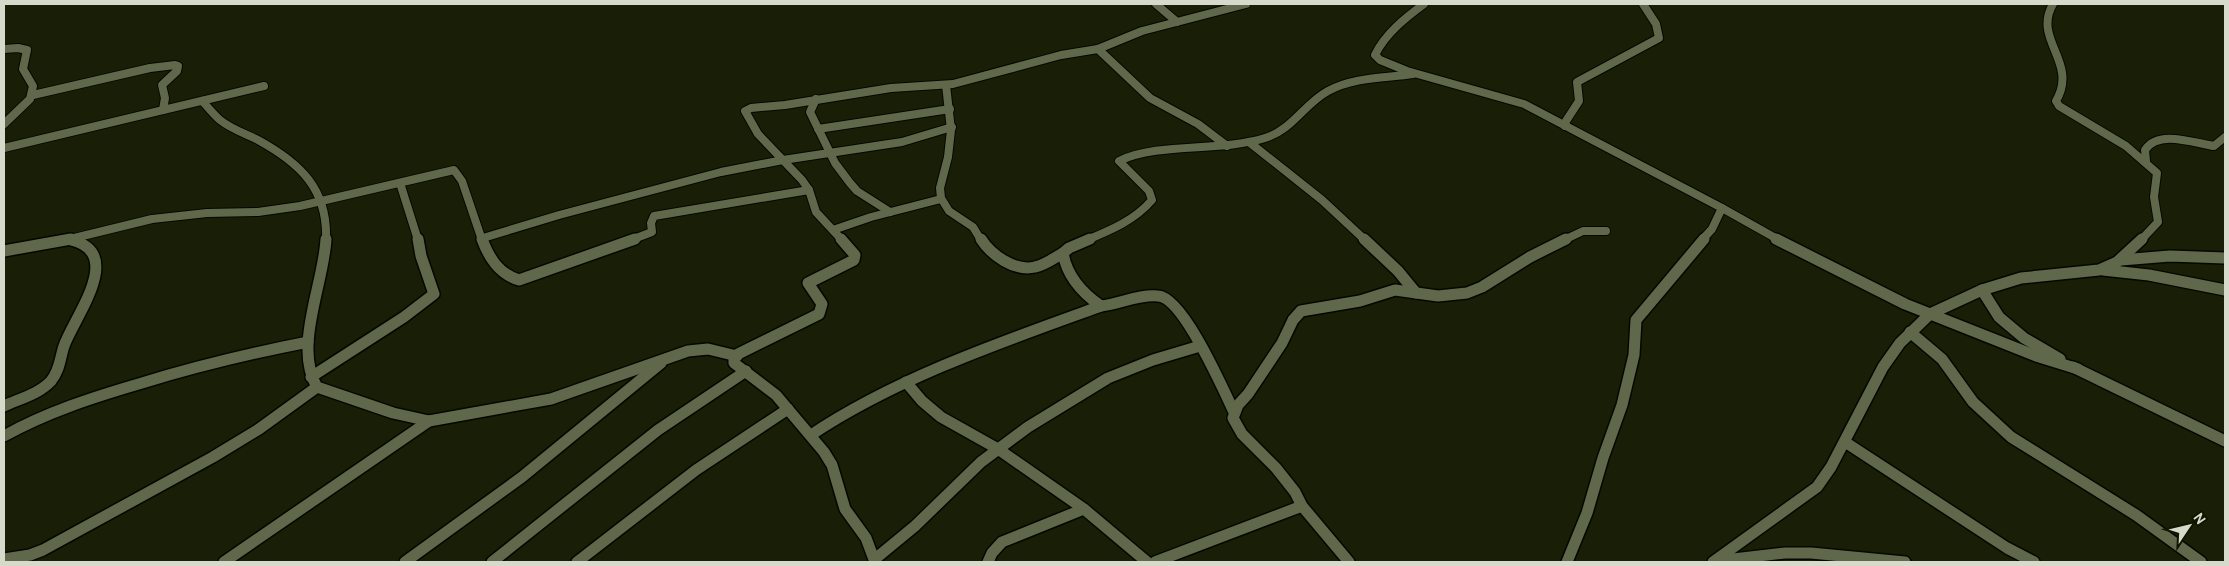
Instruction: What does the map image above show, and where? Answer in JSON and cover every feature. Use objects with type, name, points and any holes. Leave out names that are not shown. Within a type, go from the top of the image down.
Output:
[{"type":"street","points":[[1156,4],[1177,22]]},
{"type":"street","points":[[1200,346],[1152,360],[1108,378],[1035,422],[998,449],[950,490],[915,526],[875,561],[866,538],[845,509],[832,465],[811,435],[776,395],[734,363],[736,356],[819,314],[822,304],[808,283],[850,263],[854,260],[855,255],[816,212],[809,190],[802,180],[758,134],[745,111],[751,108],[786,105],[891,88],[946,85],[1061,55],[1098,49],[1132,34],[1225,6],[1246,4]]},
{"type":"street","points":[[1424,4],[1404,19],[1382,43],[1374,55],[1380,60],[1414,74],[1516,101],[1657,173],[1776,239],[1930,314],[2036,356],[2078,370]]},
{"type":"street","points":[[1565,126],[1566,121],[1579,101],[1577,82],[1659,38],[1660,34],[1652,16],[1643,4]]},
{"type":"street","points":[[1714,562],[1816,487],[1831,467],[1883,367],[1910,332],[1930,314],[1982,290],[2022,278],[2099,270],[2112,266],[2121,260],[2158,222],[2154,197],[2158,175],[2146,161],[2059,106],[2056,101],[2063,90],[2064,77],[2046,24],[2049,8],[2053,4]]},
{"type":"street","points":[[4,49],[18,48],[27,50],[23,69],[33,79],[33,96]]},
{"type":"street","points":[[1098,49],[1150,98],[1198,124],[1227,146]]},
{"type":"street","points":[[4,124],[33,96],[150,68],[175,65],[178,66],[177,71],[162,85],[165,98],[162,110]]},
{"type":"street","points":[[946,85],[952,127],[948,157],[940,190],[941,199],[947,208],[974,227],[990,252],[1021,269],[1031,269],[1069,248],[1121,225],[1142,211],[1152,200],[1149,191],[1122,166],[1119,160],[1122,157],[1227,146],[1268,137],[1282,130],[1312,102],[1329,90],[1414,74]]},
{"type":"street","points":[[4,148],[264,86]]},
{"type":"street","points":[[816,99],[810,112],[835,163],[857,191],[890,212]]},
{"type":"street","points":[[202,101],[221,121],[274,149],[298,166],[311,183],[321,202],[327,220],[326,243],[308,342],[314,382]]},
{"type":"street","points":[[818,129],[950,109]]},
{"type":"street","points":[[483,238],[696,178],[783,160],[902,142],[952,127]]},
{"type":"street","points":[[2146,161],[2143,152],[2144,147],[2152,141],[2170,138],[2214,146],[2225,137]]},
{"type":"street","points":[[1249,142],[1337,213],[1398,271],[1416,293]]},
{"type":"street","points":[[5,252],[68,240],[152,219],[258,212],[321,202],[443,172],[456,172],[467,192],[488,254],[502,274],[510,279],[519,280],[644,236],[652,232],[651,224],[654,216],[659,214],[809,190]]},
{"type":"street","points":[[4,559],[30,555],[42,550],[213,457],[259,429],[314,382],[434,294],[400,183]]},
{"type":"street","points":[[833,230],[890,212],[941,199]]},
{"type":"street","points":[[1567,562],[1587,512],[1603,458],[1622,405],[1634,355],[1636,320],[1712,228],[1722,208]]},
{"type":"street","points":[[1349,562],[1302,506],[1295,492],[1276,468],[1242,434],[1233,418],[1234,412],[1282,343],[1293,320],[1301,311],[1360,301],[1396,290],[1450,296],[1467,293],[1489,283],[1530,256],[1582,231],[1606,230]]},
{"type":"street","points":[[4,406],[34,393],[53,378],[60,366],[64,345],[87,300],[97,269],[96,265],[89,247],[85,243],[68,240]]},
{"type":"street","points":[[1063,253],[1068,271],[1076,283],[1083,292],[1101,306]]},
{"type":"street","points":[[2121,260],[2170,256],[2225,258]]},
{"type":"street","points":[[2099,270],[2149,275],[2225,290]]},
{"type":"street","points":[[1982,290],[1998,317],[2024,338],[2078,370],[2225,441]]},
{"type":"street","points":[[811,435],[840,415],[906,382],[1028,332],[1101,306],[1158,296],[1171,300],[1182,315],[1234,412]]},
{"type":"street","points":[[1910,332],[1942,359],[1973,402],[2006,433],[2136,515],[2201,562]]},
{"type":"street","points":[[4,436],[57,410],[127,387],[222,359],[308,342]]},
{"type":"street","points":[[314,382],[336,395],[393,413],[429,421],[551,399],[698,348],[712,348],[736,356]]},
{"type":"street","points":[[404,562],[522,477],[594,416],[670,357]]},
{"type":"street","points":[[492,562],[658,430],[746,371]]},
{"type":"street","points":[[906,382],[922,401],[941,417],[998,449],[1084,509],[1146,562]]},
{"type":"street","points":[[577,562],[696,470],[788,409]]},
{"type":"street","points":[[224,562],[429,421]]},
{"type":"street","points":[[1844,442],[2007,548],[2034,562]]},
{"type":"street","points":[[1155,562],[1302,506]]},
{"type":"street","points":[[988,562],[992,553],[1002,542],[1084,509]]},
{"type":"street","points":[[1714,562],[1785,553],[1811,553],[1904,562]]}]
